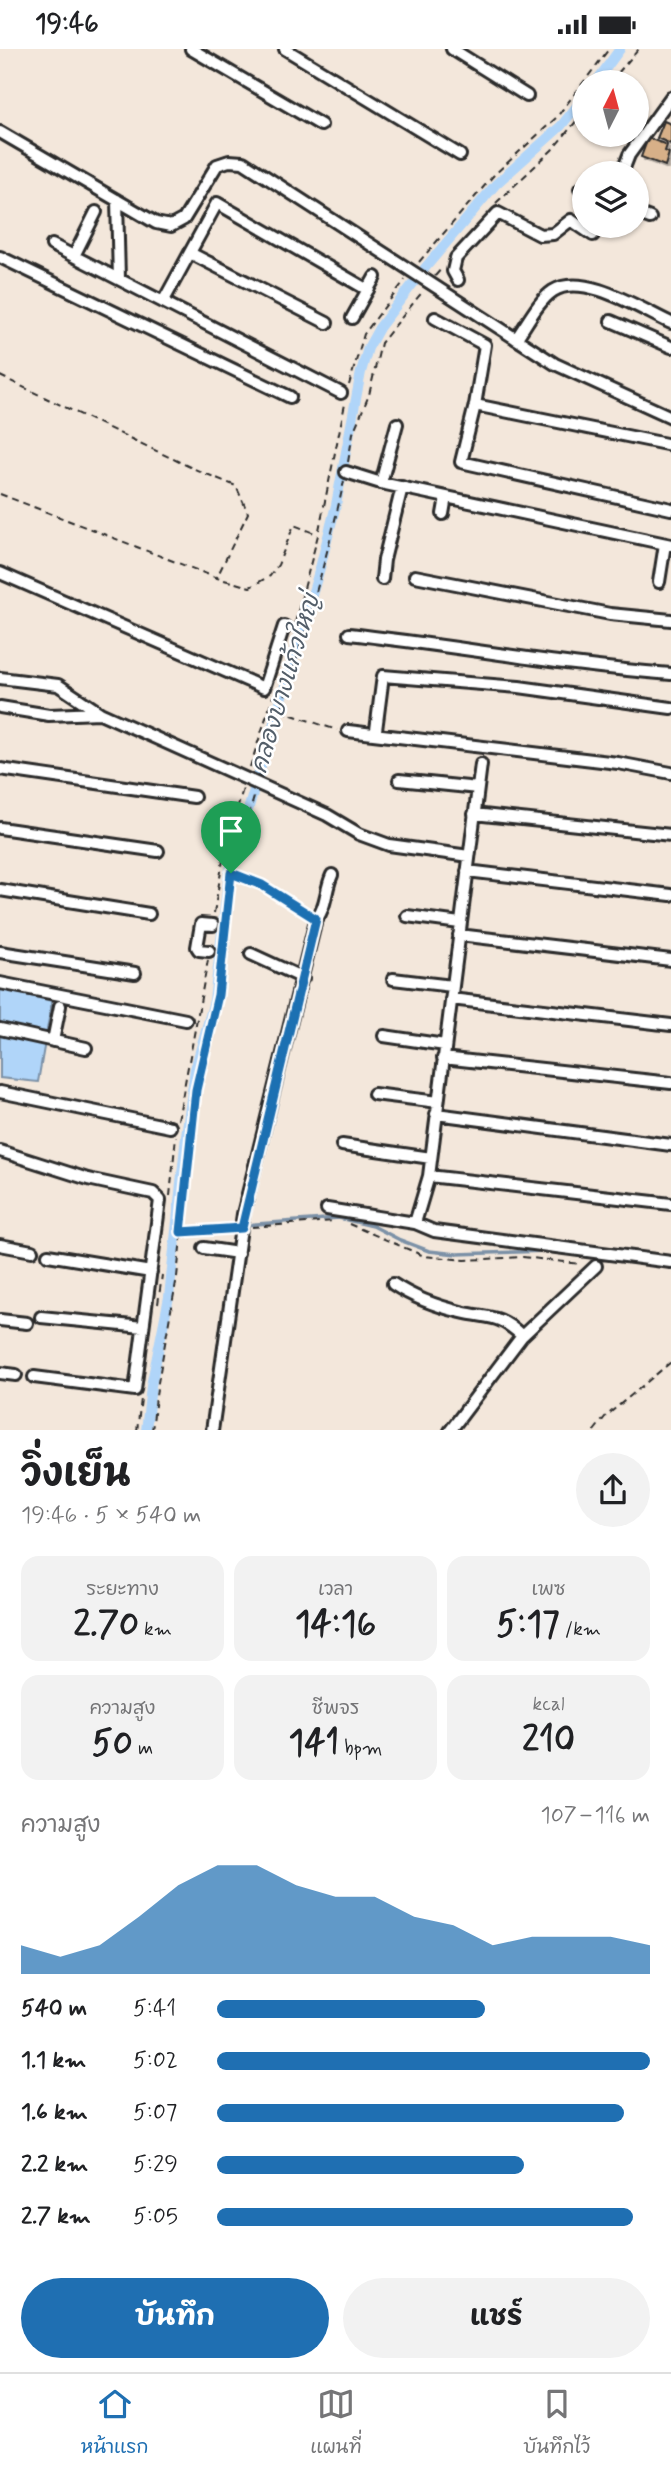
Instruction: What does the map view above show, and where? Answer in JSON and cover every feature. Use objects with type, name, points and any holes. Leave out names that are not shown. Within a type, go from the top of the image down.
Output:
[{"type":"street","points":[[191,49],[321,125]]},
{"type":"street","points":[[285,49],[460,155]]},
{"type":"street","points":[[452,49],[527,96]]},
{"type":"street","points":[[627,161],[671,97]]},
{"type":"street","points":[[0,131],[156,223],[171,226],[184,219],[217,165],[229,161],[243,162],[555,365],[671,417]]},
{"type":"street","points":[[117,200],[119,279]]},
{"type":"street","points":[[163,302],[217,203],[368,290]]},
{"type":"street","points":[[74,256],[96,212]]},
{"type":"street","points":[[458,280],[453,271],[456,258],[498,213],[540,235],[553,234],[572,221]]},
{"type":"street","points":[[52,245],[341,393]]},
{"type":"street","points":[[190,253],[327,323]]},
{"type":"street","points":[[0,257],[290,397]]},
{"type":"street","points":[[352,318],[375,277]]},
{"type":"street","points":[[516,339],[553,291],[580,284],[596,288],[671,323]]},
{"type":"street","points":[[435,318],[485,345],[475,405],[461,462],[671,509]]},
{"type":"street","points":[[611,321],[671,347]]},
{"type":"street","points":[[475,405],[671,445]]},
{"type":"street","points":[[381,483],[397,424]]},
{"type":"street","points":[[346,472],[381,483],[668,544],[659,582]]},
{"type":"street","points":[[382,579],[402,487]]},
{"type":"street","points":[[443,514],[446,496]]},
{"type":"street","points":[[0,573],[264,688],[289,626]]},
{"type":"street","points":[[415,576],[610,614],[671,620]]},
{"type":"street","points":[[349,634],[439,644],[615,670],[671,674]]},
{"type":"street","points":[[376,730],[383,676],[519,687],[671,708]]},
{"type":"street","points":[[0,678],[58,685],[100,713],[327,815],[359,834],[389,845],[469,856]]},
{"type":"street","points":[[0,707],[49,715],[100,713]]},
{"type":"street","points":[[348,731],[618,763],[671,773]]},
{"type":"street","points":[[415,1223],[429,1175],[481,764]]},
{"type":"street","points":[[0,769],[194,797]]},
{"type":"street","points":[[398,780],[478,788]]},
{"type":"street","points":[[474,814],[671,835]]},
{"type":"street","points":[[0,828],[158,851]]},
{"type":"street","points":[[467,871],[671,895]]},
{"type":"street","points":[[212,1430],[243,1214],[316,919],[323,912],[332,875]]},
{"type":"street","points":[[0,890],[149,914]]},
{"type":"street","points":[[407,916],[460,929],[671,960]]},
{"type":"street","points":[[209,951],[199,950],[197,947],[201,924],[213,925]]},
{"type":"street","points":[[0,952],[135,973]]},
{"type":"street","points":[[251,954],[303,978]]},
{"type":"street","points":[[393,979],[452,986]]},
{"type":"street","points":[[0,983],[186,1020]]},
{"type":"street","points":[[451,999],[671,1025]]},
{"type":"street","points":[[53,1041],[60,1006]]},
{"type":"street","points":[[0,1029],[86,1048]]},
{"type":"street","points":[[384,1036],[445,1045]]},
{"type":"street","points":[[443,1058],[671,1083]]},
{"type":"street","points":[[0,1092],[170,1127]]},
{"type":"street","points":[[374,1094],[437,1108],[671,1145]]},
{"type":"street","points":[[342,1145],[431,1158]]},
{"type":"street","points":[[0,1151],[88,1179],[153,1193],[160,1200],[157,1271],[143,1327],[135,1390],[34,1377]]},
{"type":"street","points":[[429,1175],[671,1204]]},
{"type":"street","points":[[327,1209],[415,1223],[434,1231],[671,1262]]},
{"type":"street","points":[[0,1245],[32,1251]]},
{"type":"street","points":[[204,1248],[238,1252]]},
{"type":"street","points":[[48,1255],[157,1271]]},
{"type":"street","points":[[450,1430],[522,1336],[596,1266]]},
{"type":"street","points":[[393,1284],[428,1302],[465,1313],[500,1319],[522,1336]]},
{"type":"street","points":[[41,1317],[143,1327]]},
{"type":"street","points":[[0,1320],[27,1323]]},
{"type":"street","points":[[0,1373],[16,1375]]},
{"type":"path","points":[[415,267],[493,176],[556,118],[609,49]]},
{"type":"path","points":[[621,70],[639,49]]},
{"type":"path","points":[[490,211],[552,150],[572,126]]},
{"type":"path","points":[[432,279],[449,260]]},
{"type":"path","points":[[289,626],[318,535],[352,368],[364,334],[408,277]]},
{"type":"path","points":[[260,775],[331,540],[353,433],[369,395],[381,343],[424,290]]},
{"type":"path","points":[[0,376],[192,468],[236,486],[248,513],[217,578]]},
{"type":"path","points":[[0,494],[217,578],[250,587],[270,576],[278,565],[294,525],[318,535]]},
{"type":"path","points":[[249,770],[274,692]]},
{"type":"path","points":[[280,711],[329,728],[348,731]]},
{"type":"path","points":[[213,925],[225,848],[245,783]]},
{"type":"path","points":[[152,1430],[177,1277],[196,1090],[218,995],[231,873],[257,788]]},
{"type":"path","points":[[231,873],[262,885],[316,919]]},
{"type":"path","points":[[170,1197],[177,1127],[209,951]]},
{"type":"path","points":[[181,1232],[338,1221]]},
{"type":"path","points":[[343,1222],[424,1256],[465,1260],[523,1257],[596,1266]]},
{"type":"path","points":[[157,1271],[157,1308]]},
{"type":"path","points":[[594,1430],[605,1417],[671,1362]]},
{"type":"path","points":[[137,1430],[142,1390]]},
{"type":"water","points":[[0,989],[52,1001],[38,1082],[0,1078]]},
{"type":"building","points":[[664,121],[671,124],[671,144],[657,138]]},
{"type":"building","points":[[649,138],[667,145],[665,151],[669,153],[665,166],[641,157],[645,147],[649,147]]},
{"type":"waterway","name":"คลองบางแก้วใหญ่","points":[[605,70],[620,49]]},
{"type":"waterway","name":"คลองบางแก้วใหญ่","points":[[146,1430],[151,1386],[169,1297],[195,1069],[214,1001],[229,874],[320,568],[336,505],[368,348],[379,328],[425,268],[496,184],[561,126],[572,112]]},
{"type":"waterway","points":[[176,1230],[339,1218],[373,1226],[429,1251],[457,1254],[549,1251],[671,1268]]},
{"type":"route","points":[[231,873],[262,885],[316,919],[243,1214],[242,1228],[181,1232],[196,1090],[218,995],[231,873]]}]
